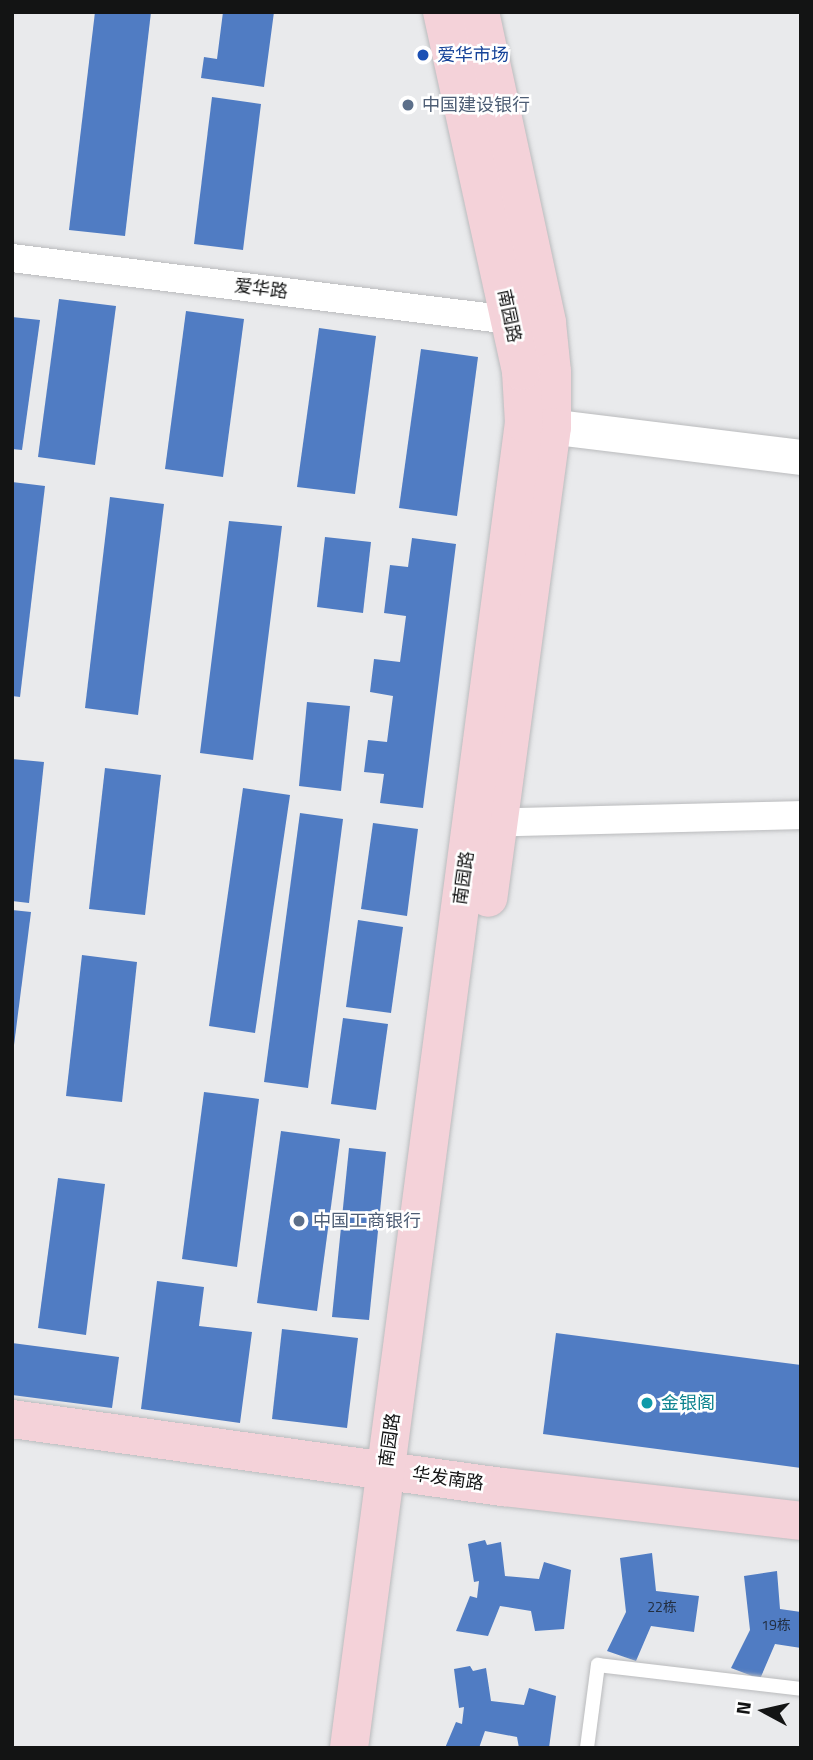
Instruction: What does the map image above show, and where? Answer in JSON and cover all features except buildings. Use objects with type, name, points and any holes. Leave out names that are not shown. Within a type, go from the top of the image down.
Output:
[{"type":"main road","name":"南园路","points":[[442,12],[521,371],[538,425]]},
{"type":"main road","name":"南园路","points":[[349,1748],[398,1471],[538,425],[547,323],[480,12]]},
{"type":"main road","name":"华发南路","points":[[12,1419],[801,1521]]},
{"type":"main road","name":"南园路","points":[[375,1748],[398,1471]]},
{"type":"street","name":"爱华路","points":[[12,258],[510,320]]},
{"type":"street","points":[[538,425],[801,457]]},
{"type":"street","points":[[485,823],[801,815]]},
{"type":"lane","points":[[587,1748],[598,1665],[801,1689]]},
{"type":"place","name":"爱华市场","points":[[423,55]]},
{"type":"place","name":"中国建设银行","points":[[408,105]]},
{"type":"place","name":"中国工商银行","points":[[299,1221]]},
{"type":"place","name":"金银阁","points":[[647,1403]]}]
